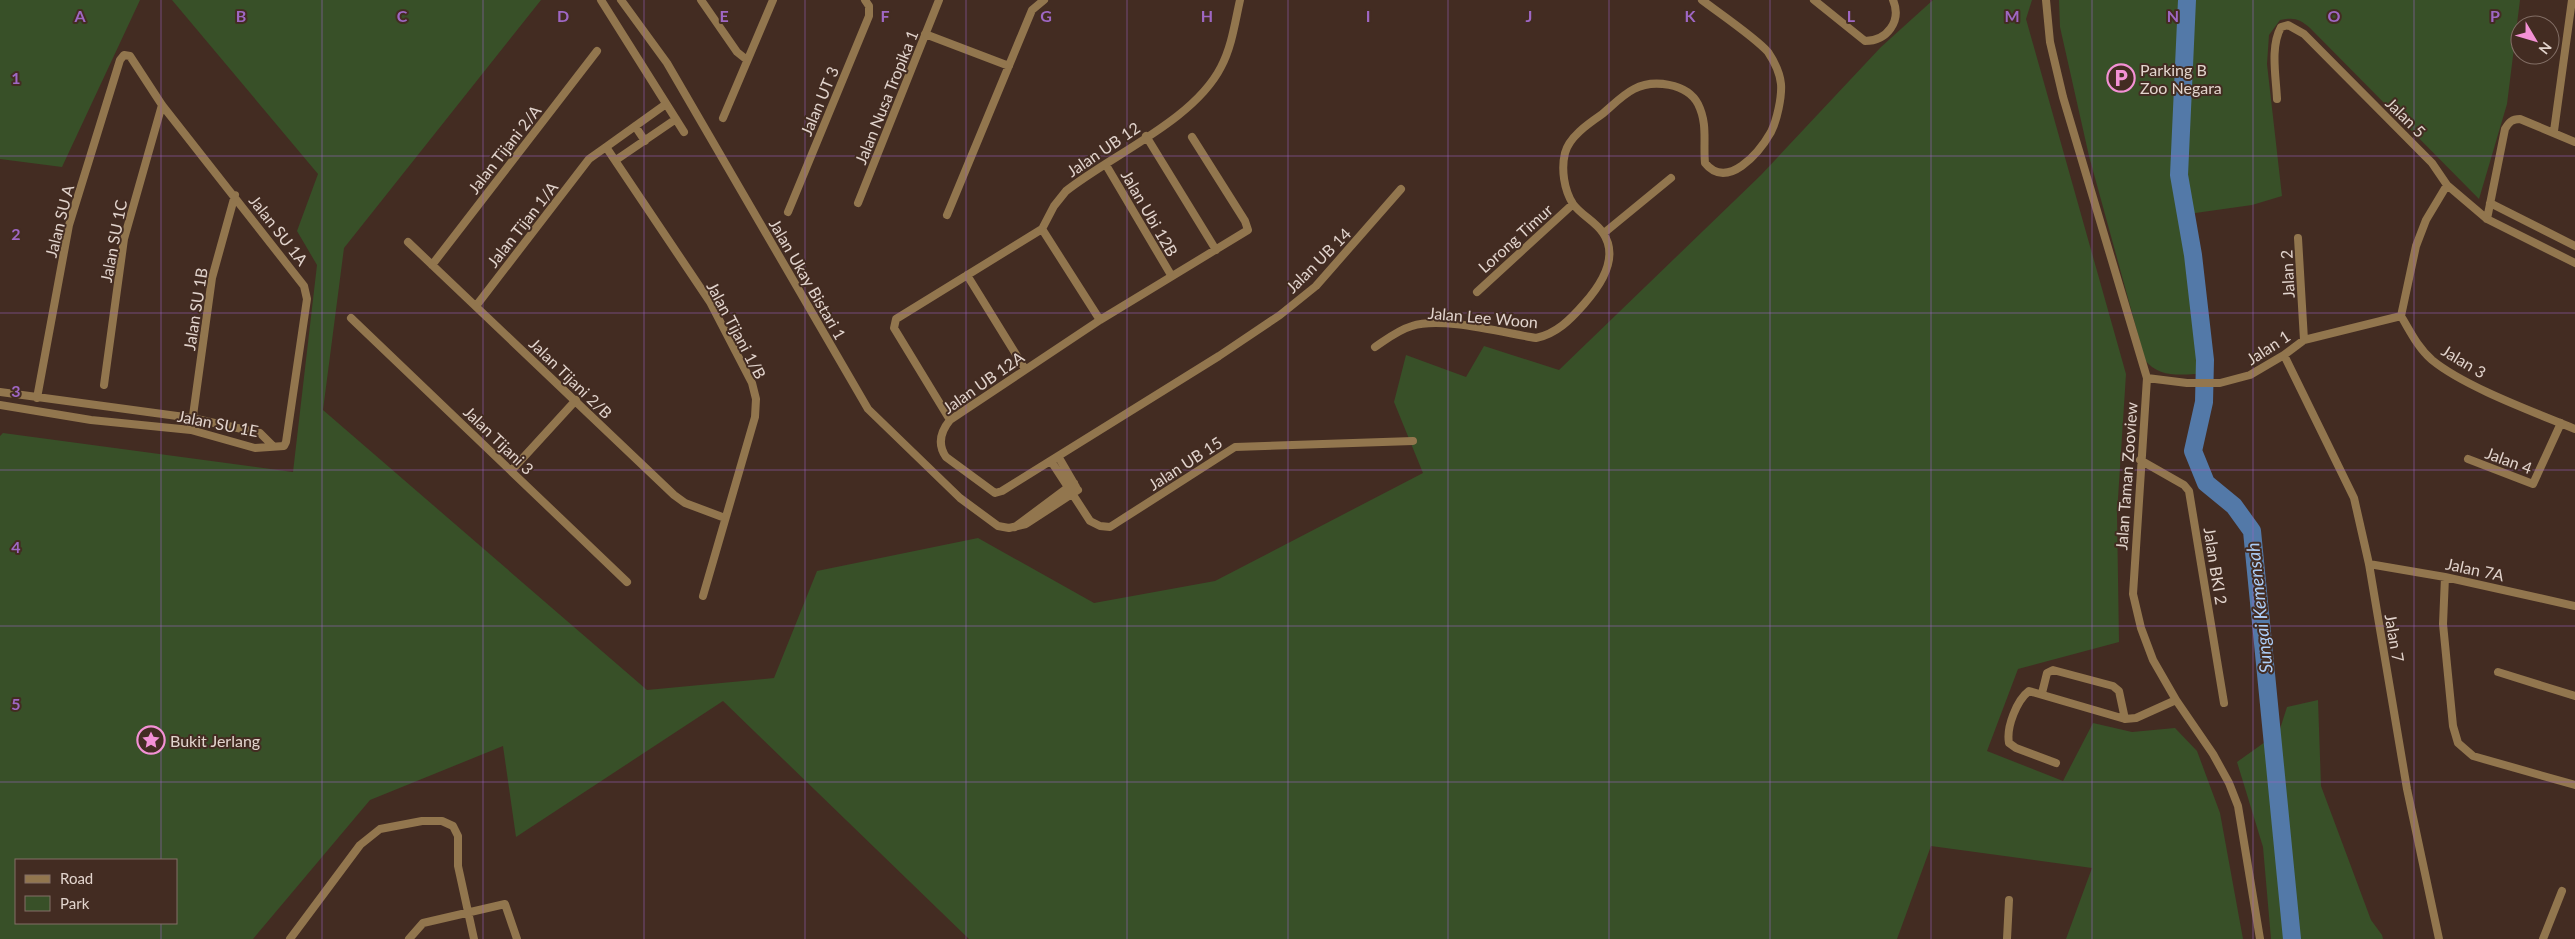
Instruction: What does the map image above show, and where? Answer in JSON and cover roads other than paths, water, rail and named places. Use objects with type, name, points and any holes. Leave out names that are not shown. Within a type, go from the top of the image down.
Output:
[{"type":"street","points":[[602,0],[684,132]]},
{"type":"street","name":"Jalan Ukay Bistari 1","points":[[621,0],[668,63],[868,409],[960,498],[998,526],[1015,527],[1026,524],[1073,489]]},
{"type":"street","points":[[702,0],[737,52],[747,60]]},
{"type":"street","points":[[723,118],[773,0]]},
{"type":"street","name":"Jalan UT 3","points":[[788,212],[869,16],[869,6],[865,0]]},
{"type":"street","name":"Jalan Nusa Tropika 1","points":[[858,203],[939,0]]},
{"type":"street","points":[[947,215],[1032,10],[1044,0]]},
{"type":"street","name":"Jalan UB 12","points":[[950,420],[894,328],[896,319],[1042,229],[1066,191],[1106,165],[1204,93],[1222,66],[1234,32],[1240,0]]},
{"type":"street","points":[[1671,178],[1604,233],[1573,204],[1562,173],[1566,151],[1581,130],[1634,89],[1656,83],[1673,85],[1696,99],[1703,113],[1706,128],[1705,163],[1711,171],[1720,174],[1730,172],[1755,154],[1771,131],[1778,108],[1781,84],[1776,67],[1767,52],[1702,0]]},
{"type":"street","points":[[1814,0],[1865,41],[1873,41],[1891,30],[1896,19],[1896,8],[1893,0]]},
{"type":"street","name":"Jalan Taman Zooview","points":[[2046,0],[2050,42],[2063,97],[2147,378],[2140,460],[2133,594],[2141,628],[2153,660],[2176,700],[2213,754],[2229,783],[2238,806],[2260,939]]},
{"type":"street","points":[[2554,131],[2572,0]]},
{"type":"street","points":[[2569,24],[2575,33]]},
{"type":"street","name":"Jalan 5","points":[[2277,98],[2275,49],[2281,27],[2288,25],[2304,34],[2432,163],[2447,185],[2487,219],[2575,264]]},
{"type":"street","points":[[925,34],[1008,66]]},
{"type":"street","name":"Jalan Tijani 2/A","points":[[432,265],[597,51]]},
{"type":"street","name":"Jalan SU 1A","points":[[124,55],[130,56],[162,105],[235,195],[304,286],[307,299],[286,442],[284,446],[272,445]]},
{"type":"street","name":"Jalan SU A","points":[[37,398],[69,225],[120,60],[124,55]]},
{"type":"street","points":[[606,147],[666,104]]},
{"type":"street","name":"Jalan SU 1C","points":[[104,385],[124,239],[162,105]]},
{"type":"street","points":[[2487,219],[2505,129],[2513,119],[2520,119],[2554,131],[2575,142]]},
{"type":"street","points":[[616,160],[676,120]]},
{"type":"street","points":[[635,126],[645,141]]},
{"type":"street","points":[[1146,136],[1216,250]]},
{"type":"street","name":"Jalan UB 12A","points":[[1192,137],[1245,221],[1248,230],[1100,320],[950,420],[941,435],[942,451],[946,458],[995,493],[1002,492],[1219,356]]},
{"type":"street","name":"Jalan Tijan 1/A","points":[[476,306],[589,159],[606,147]]},
{"type":"street","name":"Jalan Tijani 1/B","points":[[606,147],[710,302],[752,383],[756,399],[755,417],[703,596]]},
{"type":"street","name":"Jalan Ubi 12B","points":[[1106,165],[1171,276]]},
{"type":"street","points":[[2401,316],[2416,246],[2426,220],[2447,185]]},
{"type":"street","name":"Jalan UB 14","points":[[1219,356],[1280,315],[1316,286],[1401,189]]},
{"type":"street","name":"Jalan SU 1B","points":[[191,430],[212,278],[235,195]]},
{"type":"street","points":[[2490,203],[2575,246]]},
{"type":"street","name":"Lorong Timur","points":[[1477,292],[1573,204]]},
{"type":"street","points":[[1042,229],[1100,320]]},
{"type":"street","name":"Jalan Lee Woon","points":[[1375,347],[1396,333],[1413,325],[1433,322],[1536,338],[1549,336],[1564,325],[1599,288],[1608,271],[1608,248],[1604,233]]},
{"type":"street","name":"Jalan 2","points":[[2298,238],[2304,340]]},
{"type":"street","name":"Jalan Tijani 2/B","points":[[408,242],[674,495],[685,503],[725,518]]},
{"type":"street","points":[[968,275],[1025,369]]},
{"type":"street","name":"Jalan 1","points":[[2147,378],[2187,383],[2220,383],[2250,375],[2284,355],[2304,340],[2401,316]]},
{"type":"street","name":"Jalan 3","points":[[2401,316],[2420,347],[2432,360],[2471,384],[2575,429]]},
{"type":"street","name":"Jalan Tijani 3","points":[[351,318],[627,582]]},
{"type":"street","name":"Jalan 7","points":[[2284,355],[2354,498],[2369,564],[2407,789],[2439,939]]},
{"type":"street","name":"Jalan SU 1E","points":[[0,392],[192,418],[260,433],[272,445]]},
{"type":"street","points":[[0,405],[10,394]]},
{"type":"street","points":[[511,471],[576,400]]},
{"type":"street","name":"Jalan SU 1E","points":[[0,405],[91,420],[191,430],[255,448],[272,445]]},
{"type":"street","name":"Jalan 4","points":[[2468,459],[2533,484],[2560,423]]},
{"type":"street","name":"Jalan UB 15","points":[[1055,459],[1090,521],[1100,526],[1110,527],[1235,447],[1413,441]]},
{"type":"street","name":"Jalan BKI 2","points":[[2140,460],[2184,484],[2189,491],[2224,703]]},
{"type":"street","name":"Jalan 7A","points":[[2369,564],[2445,577],[2575,606]]},
{"type":"street","points":[[2445,577],[2443,624],[2452,726],[2458,743],[2473,756],[2575,785]]},
{"type":"street","points":[[2042,693],[2047,673],[2053,670],[2113,686],[2119,691],[2125,719]]},
{"type":"street","points":[[2498,672],[2575,696]]},
{"type":"street","points":[[2056,763],[2016,748],[2009,743],[2007,734],[2022,696],[2029,690],[2125,719],[2136,718],[2176,700]]},
{"type":"street","points":[[290,939],[360,845],[380,829],[422,821],[442,821],[453,826],[458,836],[458,866],[474,939]]},
{"type":"street","points":[[2544,939],[2562,891]]},
{"type":"street","points":[[2007,939],[2009,900]]},
{"type":"street","points":[[410,939],[423,923],[505,904],[517,939]]},
{"type":"waterway","name":"Sungai Kemensah","points":[[2187,0],[2179,175],[2193,255],[2205,360],[2204,402],[2193,451],[2206,483],[2234,506],[2252,531],[2292,939]]},
{"type":"place","name":"Parking B Zoo Negara","points":[[2121,78]]},
{"type":"place","name":"Bukit Jerlang","points":[[151,740]]}]
